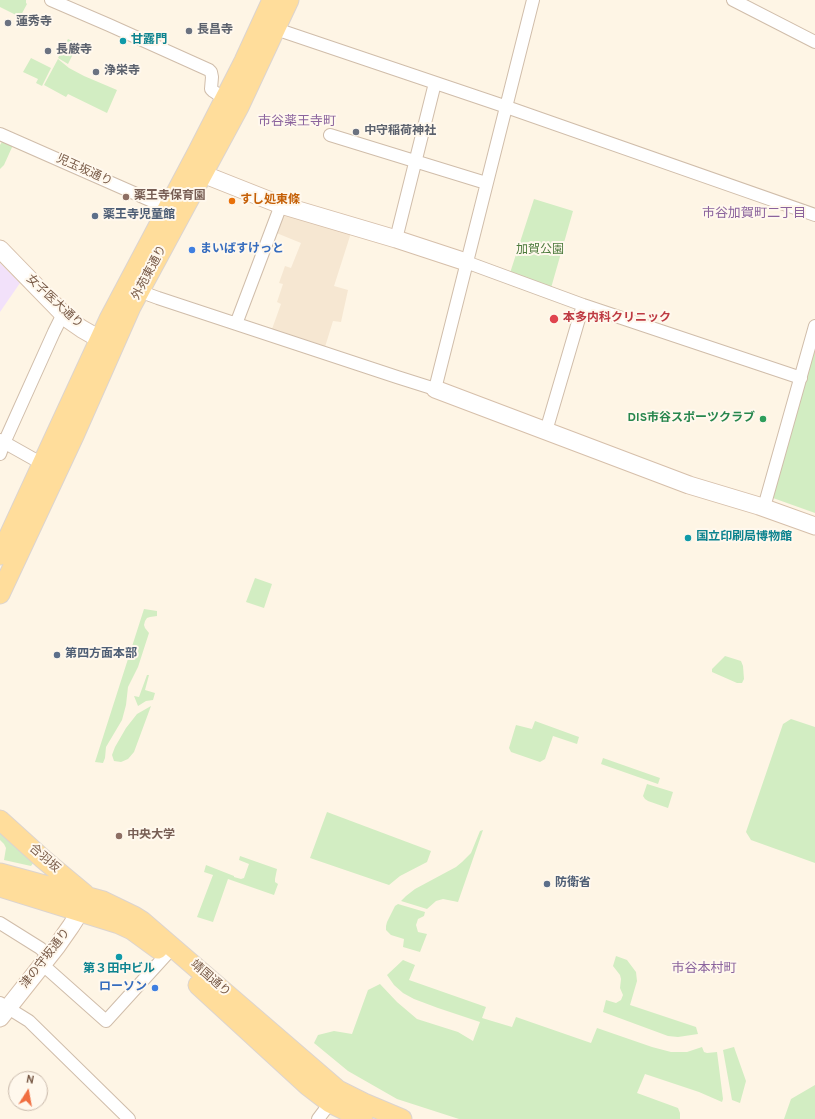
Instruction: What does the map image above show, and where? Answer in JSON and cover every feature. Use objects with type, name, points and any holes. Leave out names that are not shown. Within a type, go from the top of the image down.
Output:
[{"type":"main road","name":"外苑東通り","points":[[1,588],[8,553],[50,467],[168,208],[196,171],[239,107],[268,27],[272,0]]},
{"type":"main road","name":"外苑東通り","points":[[107,343],[139,291],[196,171],[225,99],[268,27],[289,0]]},
{"type":"main road","name":"合羽坂","points":[[0,820],[43,859],[85,904]]},
{"type":"main road","points":[[43,859],[70,892]]},
{"type":"main road","name":"靖国通り","points":[[0,873],[70,892],[85,904],[132,930],[166,955],[308,1086],[330,1103],[363,1119]]},
{"type":"main road","points":[[27,881],[53,884],[58,881],[58,877]]},
{"type":"main road","name":"靖国通り","points":[[0,887],[85,904],[115,906],[142,921],[338,1090],[402,1119]]},
{"type":"street","points":[[51,0],[115,27],[209,70],[212,77],[211,89],[213,92],[225,99]]},
{"type":"street","points":[[435,389],[533,0]]},
{"type":"street","points":[[733,0],[756,5],[815,42]]},
{"type":"street","points":[[268,27],[506,107],[815,215]]},
{"type":"street","points":[[396,239],[435,83]]},
{"type":"street","name":"児玉坂通り","points":[[0,134],[168,208]]},
{"type":"street","points":[[330,134],[486,183]]},
{"type":"street","points":[[196,171],[281,205],[396,239],[466,262],[583,305],[801,378]]},
{"type":"street","points":[[236,324],[281,205]]},
{"type":"street","name":"女子医大通り","points":[[0,249],[76,326],[107,343]]},
{"type":"street","points":[[139,291],[435,389],[689,485],[763,507],[815,526]]},
{"type":"street","points":[[546,431],[583,305]]},
{"type":"street","points":[[50,467],[1,446],[63,314]]},
{"type":"street","points":[[763,507],[815,326]]},
{"type":"street","name":"津の守坂通り","points":[[3,1009],[46,960],[85,904]]},
{"type":"street","points":[[0,923],[40,948],[46,960],[106,1021],[166,955]]},
{"type":"street","points":[[3,1009],[29,1021],[129,1119]]},
{"type":"street","points":[[318,1119],[330,1103]]},
{"type":"shaded area","points":[[282,211],[351,233],[334,286],[348,290],[341,322],[333,321],[325,347],[272,329],[281,304],[277,302],[283,284],[279,283],[285,266],[291,268],[301,243],[274,232]]},
{"type":"shaded area","points":[[0,263],[20,283],[0,312]]},
{"type":"green space","points":[[0,0],[26,0],[27,4],[20,17],[0,7]]},
{"type":"green space","points":[[68,39],[78,44],[68,64],[58,58]]},
{"type":"green space","points":[[31,58],[51,68],[42,86],[36,83],[38,79],[23,72]]},
{"type":"green space","points":[[58,59],[69,68],[84,76],[117,90],[107,113],[68,94],[66,97],[44,85]]},
{"type":"green space","points":[[3,140],[13,145],[4,165],[0,169],[0,145]]},
{"type":"green space","name":"加賀公園","points":[[534,199],[573,211],[551,288],[510,273]]},
{"type":"green space","points":[[815,346],[815,513],[773,498]]},
{"type":"green space","points":[[255,578],[272,584],[264,608],[246,602]]},
{"type":"green space","points":[[144,609],[157,611],[157,616],[147,618],[145,621],[145,628],[149,633],[138,667],[128,687],[126,705],[122,720],[106,747],[103,763],[95,762]]},
{"type":"green space","points":[[725,656],[741,661],[744,679],[742,683],[737,683],[712,672],[712,669]]},
{"type":"green space","points":[[147,675],[149,675],[145,690],[155,693],[153,700],[146,701],[138,706],[134,696],[139,697]]},
{"type":"green space","points":[[151,706],[134,752],[128,759],[121,762],[114,761],[112,755],[126,728],[137,714]]},
{"type":"green space","points":[[791,719],[815,727],[815,863],[751,840],[746,832],[783,724]]},
{"type":"green space","points":[[535,721],[579,737],[577,744],[553,736],[545,759],[540,762],[511,752],[509,748],[516,725],[532,729]]},
{"type":"green space","points":[[603,758],[660,778],[658,784],[601,764]]},
{"type":"green space","points":[[647,784],[673,792],[668,808],[645,799],[643,796]]},
{"type":"green space","points":[[327,812],[431,851],[427,862],[400,876],[389,885],[310,858]]},
{"type":"green space","points":[[483,830],[458,902],[443,899],[436,901],[427,909],[401,901],[415,889],[456,867],[462,862],[471,853],[480,831]]},
{"type":"green space","points":[[0,832],[34,862],[31,866],[4,860],[6,848],[0,840]]},
{"type":"green space","points":[[240,856],[277,869],[275,882],[278,884],[274,895],[228,879],[213,922],[197,917],[213,875],[204,872],[206,865],[241,879],[244,878],[249,864],[239,860]]},
{"type":"green space","points":[[398,904],[425,912],[424,916],[418,919],[416,925],[418,932],[427,934],[420,952],[403,947],[404,939],[391,935],[386,930],[387,922],[395,906]]},
{"type":"green space","points":[[616,956],[627,960],[636,972],[637,981],[630,1005],[696,1027],[698,1034],[678,1037],[668,1036],[603,1012],[606,1000],[616,1003],[621,1000],[623,995],[620,988],[620,975],[613,966]]},
{"type":"green space","points":[[403,960],[415,965],[409,980],[486,1007],[482,1018],[512,1027],[516,1017],[591,1043],[597,1028],[671,1052],[687,1052],[702,1047],[704,1052],[707,1053],[717,1052],[723,1099],[722,1102],[699,1092],[645,1074],[637,1093],[678,1108],[680,1119],[459,1119],[397,1099],[348,1071],[314,1043],[318,1035],[334,1031],[352,1034],[368,990],[380,984],[397,1002],[417,1019],[458,1032],[473,1041],[480,1022],[414,999],[403,993],[394,985],[387,975]]},
{"type":"green space","points":[[734,1047],[746,1081],[740,1103],[732,1100],[723,1050]]},
{"type":"green space","points":[[815,1085],[815,1119],[784,1119],[791,1099]]},
{"type":"place","name":"蓮秀寺","points":[[8,23]]},
{"type":"place","name":"長昌寺","points":[[189,31]]},
{"type":"place","name":"甘露門","points":[[123,41]]},
{"type":"place","name":"長厳寺","points":[[48,51]]},
{"type":"place","name":"浄栄寺","points":[[96,72]]},
{"type":"place","name":"中守稲荷神社","points":[[356,132]]},
{"type":"place","name":"薬王寺保育園","points":[[126,197]]},
{"type":"place","name":"すし処東條","points":[[232,201]]},
{"type":"place","name":"薬王寺児童館","points":[[95,216]]},
{"type":"place","name":"まいばすけっと","points":[[192,250]]},
{"type":"place","name":"本多内科クリニック","points":[[554,319]]},
{"type":"place","name":"DIS市谷スポーツクラブ","points":[[763,419]]},
{"type":"place","name":"国立印刷局博物館","points":[[688,538]]},
{"type":"place","name":"第四方面本部","points":[[57,655]]},
{"type":"place","name":"中央大学","points":[[119,836]]},
{"type":"place","name":"防衛省","points":[[547,884]]},
{"type":"place","name":"第３田中ビル","points":[[119,957]]},
{"type":"place","name":"ローソン","points":[[155,988]]},
{"type":"district","name":"市谷薬王寺町","points":[[297,122]]},
{"type":"district","name":"市谷加賀町二丁目","points":[[754,214]]},
{"type":"district","name":"市谷本村町","points":[[704,969]]}]
